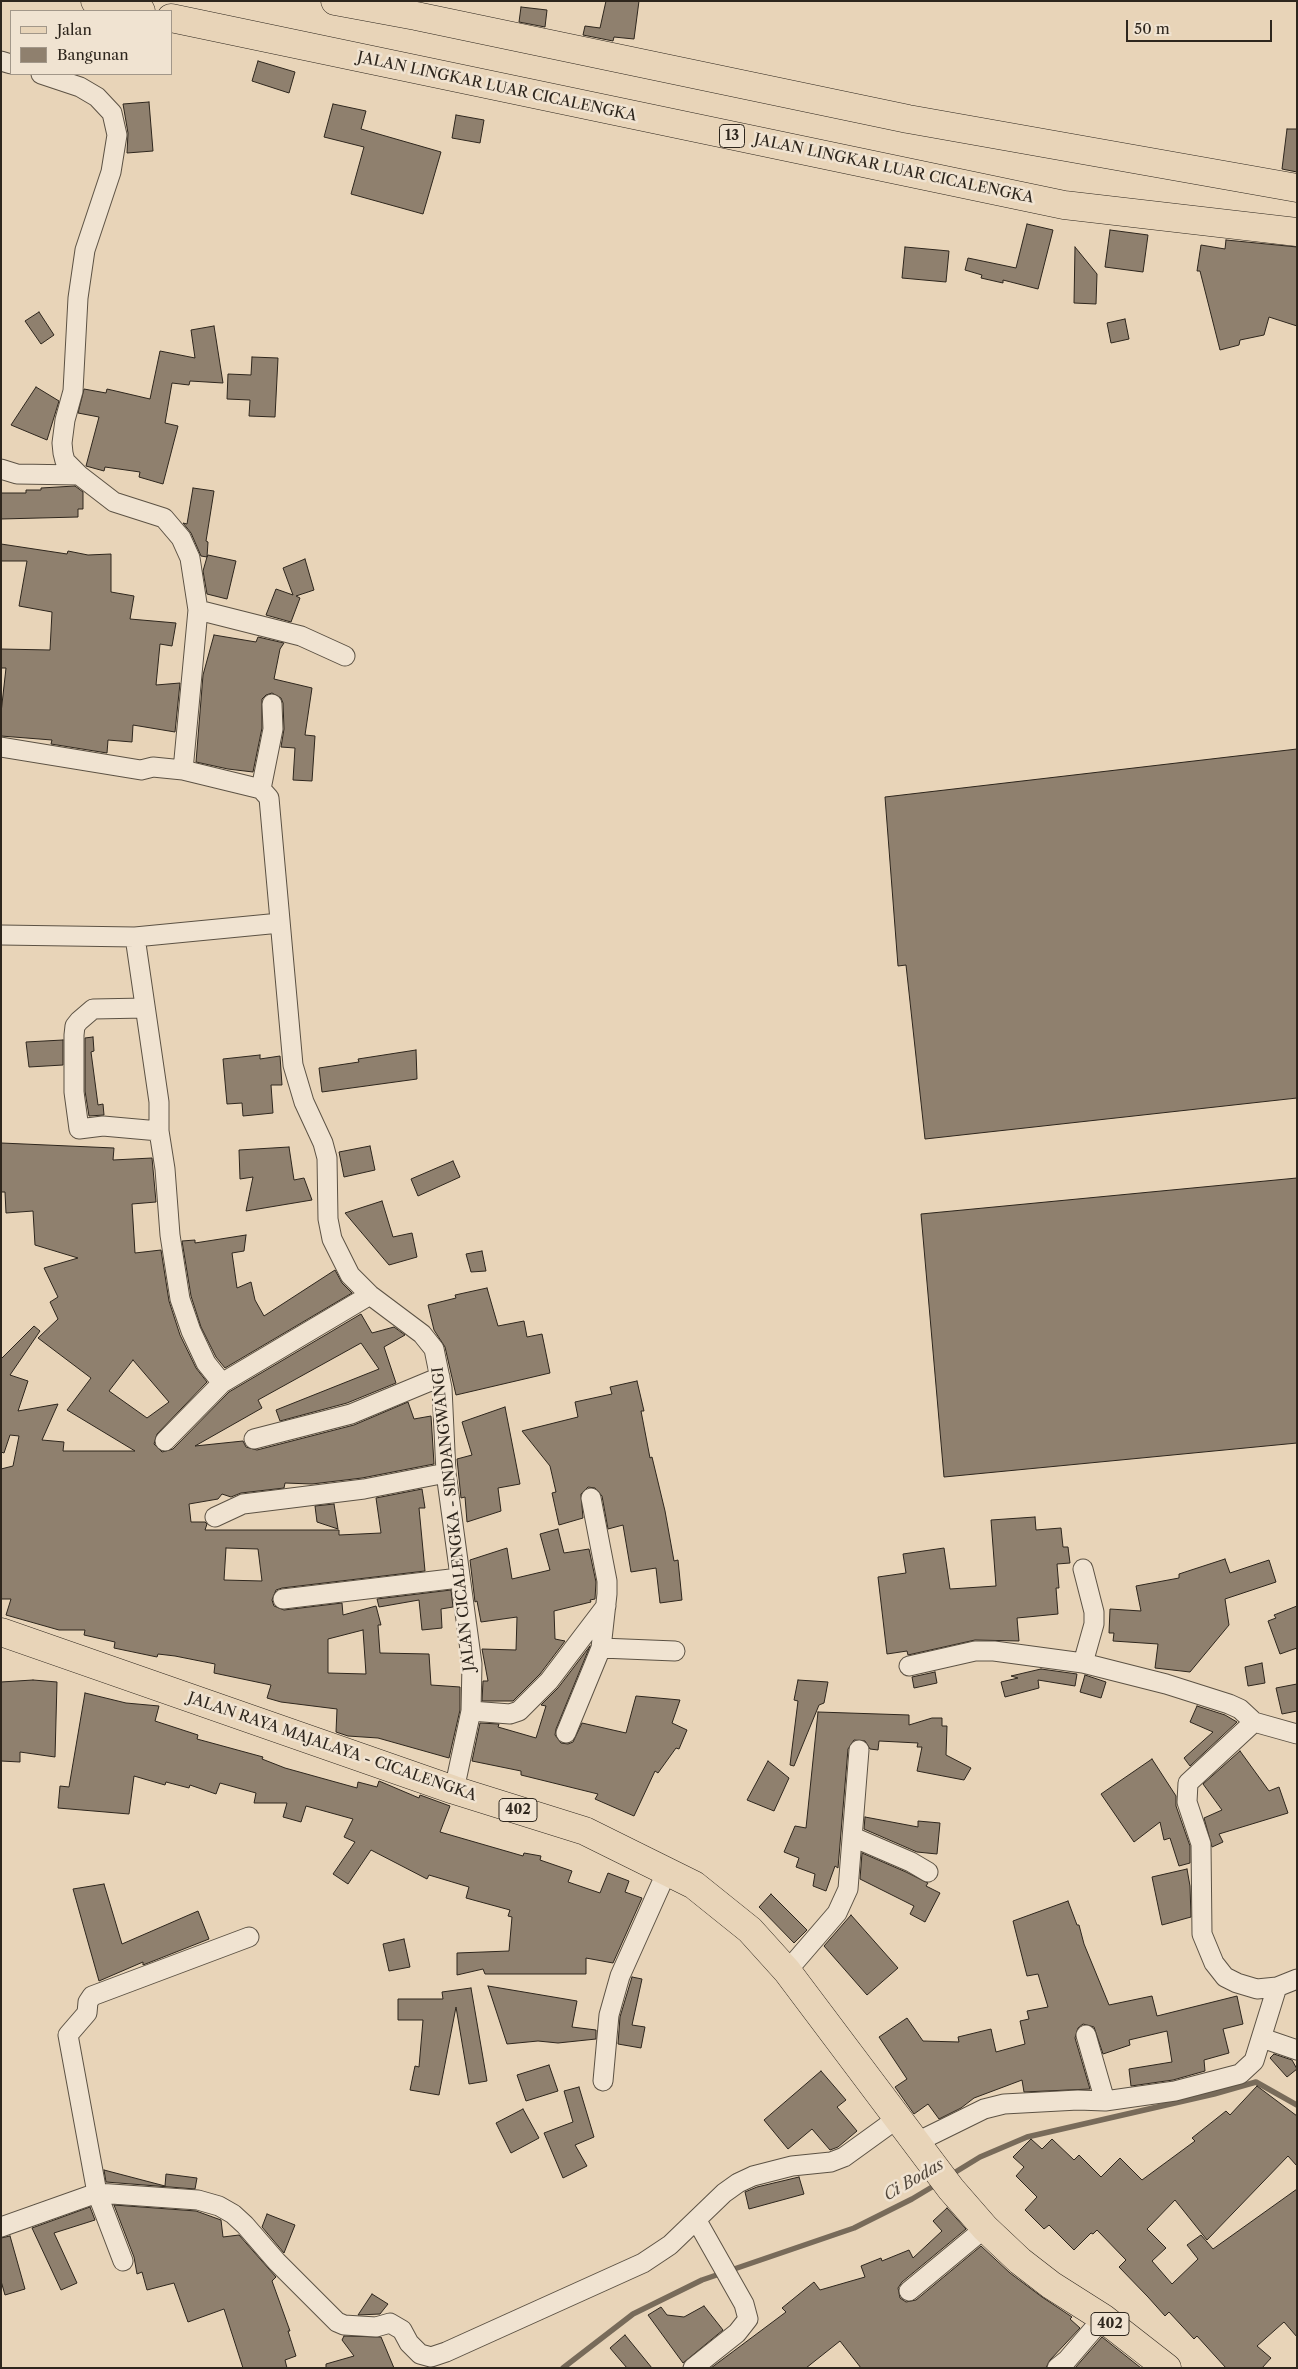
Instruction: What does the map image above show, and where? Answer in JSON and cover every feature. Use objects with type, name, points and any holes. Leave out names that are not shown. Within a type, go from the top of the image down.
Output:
[{"type":"main road","points":[[95,1],[136,10]]},
{"type":"main road","points":[[335,1],[416,16],[908,118],[1297,188]]},
{"type":"main road","name":"JALAN LINGKAR LUAR CICALENGKA","points":[[172,18],[1064,205],[1297,232]]},
{"type":"main road","name":"JALAN RAYA MAJALAYA - CICALENGKA","points":[[1,1632],[454,1790],[585,1831],[694,1885],[750,1930],[787,1971],[951,2189],[985,2228],[1035,2273],[1103,2318],[1167,2368]]},
{"type":"street","points":[[44,75],[80,87],[97,97],[112,113],[116,123],[117,136],[111,172],[84,250],[78,298],[73,391],[62,443],[65,461],[79,475],[114,502],[164,518],[172,524],[190,558],[198,610],[183,770]]},
{"type":"street","points":[[1,469],[17,474],[79,475]]},
{"type":"street","points":[[198,610],[301,636],[345,656]]},
{"type":"street","points":[[1,747],[141,770],[153,767],[183,770],[261,789],[273,728],[272,704]]},
{"type":"street","name":"JALAN CICALENGKA - SINDANGWANGI","points":[[261,789],[266,793],[271,805],[293,1065],[304,1102],[323,1143],[327,1158],[328,1219],[332,1239],[350,1275],[370,1295],[430,1342],[434,1349],[440,1377],[446,1473],[472,1664],[471,1711],[454,1790]]},
{"type":"street","points":[[1,935],[135,937],[280,923]]},
{"type":"street","points":[[135,937],[159,1102],[158,1131],[165,1169],[170,1236],[180,1299],[191,1331],[206,1363],[222,1383]]},
{"type":"street","points":[[145,1008],[93,1009],[79,1021],[75,1026],[74,1036],[74,1092],[79,1130],[103,1126],[158,1131]]},
{"type":"street","points":[[165,1441],[222,1383],[370,1295]]},
{"type":"street","points":[[254,1439],[352,1414],[440,1377]]},
{"type":"street","points":[[215,1517],[243,1504],[364,1489],[446,1473]]},
{"type":"street","points":[[566,1733],[601,1648],[606,1606],[607,1581],[591,1498]]},
{"type":"street","points":[[1083,1569],[1094,1612],[1094,1624],[1083,1663]]},
{"type":"street","points":[[282,1599],[459,1578]]},
{"type":"street","points":[[471,1711],[510,1714],[518,1711],[549,1681],[606,1606]]},
{"type":"street","points":[[601,1648],[675,1651]]},
{"type":"street","points":[[909,1666],[975,1651],[994,1651],[1083,1663],[1166,1684],[1229,1704],[1240,1709],[1254,1722],[1297,1734]]},
{"type":"street","points":[[1254,1722],[1192,1778],[1186,1791],[1187,1802],[1201,1844],[1202,1934],[1214,1963],[1226,1976],[1236,1983],[1257,1989],[1277,1986],[1297,1979]]},
{"type":"street","points":[[787,1971],[843,1903],[848,1889],[860,1750]]},
{"type":"street","points":[[853,1837],[911,1862],[928,1872]]},
{"type":"street","points":[[603,2081],[609,2015],[620,1976],[667,1871]]},
{"type":"street","points":[[123,2261],[97,2193],[71,2059],[69,2032],[87,2013],[88,2002],[92,1996],[249,1937]]},
{"type":"street","points":[[921,2148],[984,2108],[1004,2104],[1078,2100],[1105,2101],[1175,2091],[1240,2074],[1254,2061],[1277,1986]]},
{"type":"street","points":[[1086,2035],[1105,2101]]},
{"type":"street","points":[[1262,2038],[1297,2050]]},
{"type":"street","points":[[1,2227],[97,2193],[198,2200],[219,2206],[233,2214],[245,2225],[277,2262],[337,2322],[344,2326],[376,2327],[390,2323],[402,2330],[409,2343],[426,2357],[446,2352],[643,2263],[670,2245],[724,2193],[738,2183],[752,2176],[792,2166],[837,2160],[898,2118]]},
{"type":"street","points":[[693,2368],[737,2332],[748,2319],[744,2304],[697,2220]]},
{"type":"street","points":[[909,2291],[985,2228]]},
{"type":"street","points":[[1057,2368],[1067,2360],[1103,2318]]},
{"type":"building","points":[[606,1],[639,1],[634,39],[614,37],[613,41],[583,35],[585,26],[600,28]]},
{"type":"building","points":[[521,7],[547,10],[545,27],[519,22]]},
{"type":"building","points":[[258,61],[295,72],[289,93],[252,81]]},
{"type":"building","points":[[149,102],[153,151],[127,153],[128,133],[123,104]]},
{"type":"building","points":[[333,104],[366,111],[361,129],[441,152],[423,214],[351,194],[364,147],[324,137]]},
{"type":"building","points":[[456,115],[484,120],[480,143],[452,138]]},
{"type":"building","points":[[1287,129],[1297,129],[1297,172],[1282,169]]},
{"type":"building","points":[[1027,224],[1053,230],[1038,289],[1003,280],[1003,283],[981,278],[982,275],[965,270],[968,258],[1016,268]]},
{"type":"building","points":[[1110,230],[1148,235],[1143,272],[1105,267]]},
{"type":"building","points":[[1226,240],[1297,247],[1297,326],[1269,317],[1264,335],[1240,340],[1239,345],[1220,350],[1200,271],[1197,271],[1201,245],[1225,249]]},
{"type":"building","points":[[905,247],[949,251],[946,282],[902,278]]},
{"type":"building","points":[[1075,247],[1097,274],[1096,304],[1074,303]]},
{"type":"building","points":[[39,312],[54,335],[41,344],[25,321]]},
{"type":"building","points":[[1125,319],[1129,339],[1111,343],[1107,323]]},
{"type":"building","points":[[214,326],[223,383],[190,381],[189,385],[172,383],[165,423],[178,426],[163,484],[139,477],[140,472],[105,467],[104,471],[86,466],[99,417],[78,413],[84,389],[106,393],[107,389],[150,399],[160,351],[195,358],[191,330]]},
{"type":"building","points":[[252,357],[278,358],[275,417],[249,416],[250,400],[227,399],[228,374],[251,375]]},
{"type":"building","points":[[36,387],[59,401],[47,440],[11,425]]},
{"type":"building","points":[[75,486],[83,492],[83,509],[78,509],[78,517],[1,519],[1,493],[26,493],[26,490]]},
{"type":"building","points":[[193,488],[214,491],[206,541],[208,542],[207,557],[201,556],[191,533],[183,523],[187,524]]},
{"type":"building","points":[[1,544],[67,554],[68,551],[88,555],[111,554],[111,592],[134,596],[130,619],[176,623],[172,646],[160,644],[156,685],[180,683],[175,732],[133,725],[132,742],[108,740],[107,753],[51,744],[52,740],[1,736],[1,713],[6,668],[1,668],[1,649],[50,650],[52,612],[19,606],[27,561],[1,561]]},
{"type":"building","points":[[208,555],[236,561],[227,599],[207,594],[203,571]]},
{"type":"building","points":[[305,559],[314,590],[296,596],[300,598],[291,622],[266,615],[276,589],[293,595],[283,568]]},
{"type":"building","points":[[214,635],[256,642],[258,637],[284,643],[280,649],[274,679],[312,688],[305,735],[315,736],[312,781],[293,780],[295,748],[281,747],[284,729],[283,703],[281,698],[272,693],[262,699],[262,728],[253,772],[196,762],[203,675]]},
{"type":"building","points":[[1297,749],[1297,1098],[925,1139],[906,965],[898,966],[885,797]]},
{"type":"building","points":[[93,1037],[94,1051],[91,1052],[98,1105],[103,1104],[104,1115],[89,1116],[85,1091],[85,1038]]},
{"type":"building","points":[[63,1040],[63,1065],[29,1067],[26,1042]]},
{"type":"building","points":[[416,1050],[417,1079],[322,1092],[319,1068],[359,1062],[358,1059]]},
{"type":"building","points":[[260,1055],[260,1059],[280,1056],[282,1085],[271,1085],[273,1113],[243,1116],[242,1103],[227,1104],[223,1059]]},
{"type":"building","points":[[1,1143],[114,1148],[113,1160],[152,1158],[156,1202],[132,1204],[135,1253],[161,1250],[169,1301],[180,1335],[196,1368],[207,1382],[157,1434],[154,1444],[162,1452],[173,1449],[229,1392],[361,1314],[372,1333],[394,1327],[405,1335],[384,1347],[396,1383],[347,1403],[280,1421],[276,1410],[379,1369],[361,1343],[258,1400],[262,1408],[195,1446],[243,1441],[246,1447],[257,1450],[354,1425],[408,1402],[414,1419],[431,1416],[434,1464],[362,1478],[312,1484],[285,1483],[284,1488],[241,1493],[231,1497],[222,1494],[218,1499],[189,1504],[191,1522],[205,1522],[207,1524],[205,1530],[339,1530],[339,1535],[381,1533],[376,1498],[422,1489],[425,1508],[419,1508],[425,1571],[282,1588],[276,1590],[272,1600],[274,1606],[284,1610],[342,1603],[343,1615],[376,1606],[381,1625],[378,1625],[380,1653],[429,1654],[431,1685],[460,1687],[460,1710],[449,1758],[378,1738],[348,1736],[336,1732],[337,1709],[281,1702],[267,1698],[271,1685],[214,1673],[215,1664],[175,1656],[158,1654],[157,1657],[114,1648],[115,1642],[84,1635],[85,1630],[59,1630],[6,1615],[11,1599],[1,1599],[1,1469],[13,1466],[19,1436],[10,1435],[4,1453],[1,1452],[1,1359],[34,1326],[40,1331],[10,1375],[28,1381],[18,1411],[58,1404],[42,1440],[64,1442],[63,1451],[135,1451],[67,1410],[91,1378],[38,1338],[58,1319],[50,1302],[58,1297],[44,1268],[78,1258],[35,1245],[33,1211],[6,1213],[5,1192],[1,1192]],"holes":[[[133,1360],[169,1402],[147,1418],[109,1391]],[[226,1548],[258,1549],[262,1581],[224,1580]],[[363,1630],[366,1674],[328,1673],[328,1639]]]},
{"type":"building","points":[[370,1146],[375,1170],[344,1177],[339,1152]]},
{"type":"building","points":[[289,1147],[294,1180],[304,1178],[312,1200],[246,1211],[253,1177],[240,1179],[239,1150]]},
{"type":"building","points":[[453,1161],[460,1177],[418,1196],[411,1179]]},
{"type":"building","points":[[1297,1178],[1297,1443],[944,1477],[921,1214]]},
{"type":"building","points":[[382,1201],[393,1237],[412,1233],[417,1257],[389,1265],[345,1213]]},
{"type":"building","points":[[246,1235],[244,1251],[232,1253],[237,1288],[251,1282],[255,1300],[264,1316],[335,1270],[342,1283],[352,1293],[225,1368],[216,1357],[201,1327],[191,1296],[182,1241],[195,1240],[195,1243]]},
{"type":"building","points":[[482,1251],[486,1271],[471,1272],[466,1254]]},
{"type":"building","points":[[487,1288],[498,1326],[524,1321],[527,1337],[542,1334],[550,1373],[456,1395],[445,1347],[434,1330],[428,1305],[456,1298],[455,1295]]},
{"type":"building","points":[[637,1381],[644,1411],[641,1411],[650,1458],[652,1457],[665,1511],[674,1561],[678,1560],[682,1600],[660,1603],[656,1568],[631,1572],[623,1525],[608,1529],[602,1496],[595,1488],[588,1487],[581,1494],[583,1518],[559,1525],[552,1493],[556,1492],[550,1466],[522,1431],[578,1417],[575,1402],[612,1394],[610,1387]]},
{"type":"building","points":[[505,1407],[520,1484],[498,1488],[501,1511],[467,1522],[465,1497],[461,1498],[457,1459],[472,1455],[462,1422]]},
{"type":"building","points":[[334,1504],[338,1529],[317,1522],[315,1506]]},
{"type":"building","points":[[1035,1517],[1036,1530],[1061,1528],[1063,1547],[1068,1547],[1070,1563],[1057,1564],[1059,1588],[1056,1588],[1058,1614],[1017,1618],[1019,1641],[975,1640],[908,1655],[907,1651],[887,1654],[878,1577],[906,1573],[903,1554],[944,1548],[950,1589],[996,1586],[991,1520]]},
{"type":"building","points":[[558,1529],[564,1553],[589,1549],[596,1582],[595,1599],[590,1600],[591,1602],[554,1611],[555,1639],[565,1641],[540,1674],[513,1701],[482,1701],[483,1681],[488,1681],[482,1649],[516,1650],[517,1617],[481,1622],[477,1601],[475,1602],[470,1560],[507,1548],[512,1579],[550,1570],[540,1534]]},
{"type":"building","points":[[1225,1559],[1230,1573],[1269,1560],[1276,1582],[1225,1599],[1229,1625],[1190,1672],[1155,1668],[1158,1644],[1113,1641],[1114,1633],[1109,1633],[1110,1609],[1141,1611],[1136,1586],[1179,1578],[1179,1574]]},
{"type":"building","points":[[451,1590],[453,1607],[441,1609],[442,1628],[422,1630],[419,1600],[379,1607],[377,1599]]},
{"type":"building","points":[[1297,1606],[1297,1648],[1280,1654],[1268,1621],[1276,1618],[1274,1615]]},
{"type":"building","points":[[590,1646],[556,1729],[555,1735],[561,1743],[568,1744],[573,1742],[582,1723],[626,1733],[636,1696],[680,1700],[672,1723],[687,1730],[679,1749],[676,1748],[658,1773],[655,1771],[634,1816],[595,1799],[598,1794],[521,1775],[521,1771],[472,1761],[480,1723],[499,1724],[498,1727],[536,1738],[546,1706],[541,1705],[558,1688]]},
{"type":"building","points":[[1262,1663],[1265,1683],[1248,1686],[1245,1667]]},
{"type":"building","points":[[1041,1669],[1077,1674],[1075,1686],[1038,1680],[1039,1688],[1005,1697],[1001,1682],[1018,1678],[1011,1676]]},
{"type":"building","points":[[935,1672],[937,1683],[914,1688],[912,1677]]},
{"type":"building","points":[[1085,1675],[1106,1682],[1101,1698],[1080,1692]]},
{"type":"building","points":[[33,1680],[57,1682],[55,1757],[20,1752],[20,1762],[1,1761],[1,1682]]},
{"type":"building","points":[[798,1680],[828,1682],[824,1703],[819,1705],[794,1766],[790,1765],[798,1701],[794,1700]]},
{"type":"building","points":[[1297,1684],[1297,1711],[1282,1714],[1276,1688]]},
{"type":"building","points":[[85,1693],[126,1703],[159,1706],[155,1721],[198,1735],[197,1739],[263,1757],[262,1759],[285,1768],[357,1788],[358,1782],[377,1787],[379,1781],[419,1798],[420,1795],[450,1806],[440,1832],[523,1856],[524,1853],[541,1856],[540,1860],[572,1871],[568,1882],[600,1893],[608,1873],[629,1881],[625,1892],[642,1898],[613,1963],[586,1958],[586,1974],[485,1974],[483,1969],[457,1975],[457,1953],[509,1951],[512,1917],[508,1916],[510,1910],[466,1898],[469,1887],[429,1875],[427,1879],[371,1850],[348,1884],[333,1874],[355,1842],[344,1837],[353,1819],[306,1806],[301,1822],[283,1817],[287,1803],[254,1803],[256,1793],[220,1783],[216,1794],[190,1785],[189,1788],[166,1782],[165,1785],[134,1776],[129,1814],[58,1808],[60,1786],[69,1787]]},
{"type":"building","points":[[1197,1706],[1225,1715],[1237,1722],[1190,1766],[1184,1758],[1213,1732],[1190,1722]]},
{"type":"building","points":[[818,1712],[909,1715],[909,1725],[932,1718],[942,1718],[942,1726],[947,1726],[946,1755],[971,1768],[964,1780],[917,1771],[922,1747],[917,1747],[918,1743],[879,1741],[878,1750],[870,1749],[865,1741],[854,1740],[848,1749],[838,1868],[835,1866],[826,1891],[813,1886],[815,1874],[796,1867],[799,1858],[784,1852],[795,1826],[806,1828]]},
{"type":"building","points":[[1240,1751],[1269,1791],[1279,1787],[1288,1813],[1219,1834],[1223,1842],[1212,1847],[1204,1818],[1222,1810],[1203,1784]]},
{"type":"building","points":[[1152,1759],[1176,1796],[1176,1806],[1190,1846],[1190,1863],[1179,1866],[1170,1838],[1164,1840],[1160,1822],[1134,1842],[1101,1794]]},
{"type":"building","points":[[768,1761],[789,1778],[774,1811],[747,1800]]},
{"type":"building","points":[[865,1817],[918,1827],[918,1821],[940,1823],[937,1854],[917,1852],[864,1829]]},
{"type":"building","points":[[862,1853],[928,1883],[926,1886],[940,1893],[925,1922],[910,1914],[914,1906],[860,1879]]},
{"type":"building","points":[[1187,1869],[1190,1886],[1191,1917],[1162,1925],[1152,1877]]},
{"type":"building","points":[[104,1884],[122,1944],[198,1911],[209,1939],[143,1965],[143,1962],[99,1981],[73,1889]]},
{"type":"building","points":[[771,1894],[807,1930],[794,1943],[759,1907]]},
{"type":"building","points":[[1068,1901],[1109,2005],[1152,1996],[1157,2016],[1237,1996],[1243,2024],[1223,2029],[1229,2053],[1204,2060],[1205,2071],[1173,2080],[1131,2086],[1129,2069],[1172,2062],[1167,2031],[1129,2040],[1130,2045],[1103,2054],[1094,2027],[1083,2024],[1078,2028],[1075,2038],[1090,2089],[1024,2092],[1022,2080],[974,2098],[961,2108],[939,2119],[928,2104],[914,2114],[895,2087],[907,2079],[879,2037],[907,2018],[923,2041],[959,2042],[958,2037],[991,2029],[996,2052],[1025,2044],[1020,2021],[1029,2019],[1027,2011],[1048,2007],[1038,1974],[1027,1976],[1013,1921]]},
{"type":"building","points":[[851,1915],[898,1968],[867,1995],[824,1946]]},
{"type":"building","points":[[404,1939],[410,1967],[389,1971],[383,1944]]},
{"type":"building","points":[[632,1977],[642,1979],[632,2025],[645,2027],[641,2048],[618,2044],[620,2017]]},
{"type":"building","points":[[488,1986],[577,2001],[572,2027],[596,2030],[596,2039],[558,2043],[538,2041],[507,2044]]},
{"type":"building","points":[[471,1988],[487,2081],[469,2084],[456,2007],[439,2095],[410,2090],[415,2066],[419,2067],[423,2020],[398,2020],[398,1999],[443,1999],[442,1992]]},
{"type":"building","points":[[1274,2054],[1292,2060],[1297,2069],[1287,2077],[1270,2058]]},
{"type":"building","points":[[549,2065],[558,2091],[526,2101],[517,2075]]},
{"type":"building","points":[[821,2071],[846,2100],[837,2107],[857,2131],[838,2147],[830,2150],[812,2129],[788,2149],[764,2120]]},
{"type":"building","points":[[1257,2086],[1297,2116],[1297,2166],[1288,2156],[1207,2240],[1175,2200],[1147,2229],[1166,2248],[1152,2261],[1172,2284],[1198,2259],[1187,2245],[1201,2235],[1213,2249],[1297,2189],[1297,2337],[1284,2322],[1257,2346],[1271,2358],[1262,2368],[1226,2368],[1197,2336],[1194,2339],[1169,2312],[1165,2316],[1119,2267],[1126,2260],[1097,2230],[1093,2234],[1091,2233],[1074,2250],[1049,2225],[1044,2229],[1025,2210],[1037,2197],[1016,2176],[1024,2167],[1013,2157],[1031,2139],[1042,2149],[1052,2139],[1074,2160],[1079,2155],[1101,2177],[1120,2158],[1142,2180],[1195,2141],[1192,2138],[1226,2111],[1230,2115]]},
{"type":"building","points":[[579,2087],[594,2137],[575,2145],[587,2166],[563,2178],[544,2133],[573,2122],[564,2091]]},
{"type":"building","points":[[523,2109],[539,2138],[511,2153],[496,2123]]},
{"type":"building","points":[[104,2170],[165,2186],[166,2174],[197,2178],[195,2189],[106,2182]]},
{"type":"building","points":[[799,2177],[804,2194],[749,2209],[745,2192],[757,2187]]},
{"type":"building","points":[[114,2205],[196,2211],[221,2220],[223,2237],[239,2235],[276,2277],[272,2281],[290,2331],[288,2331],[296,2356],[285,2360],[287,2368],[243,2368],[224,2309],[188,2322],[174,2283],[147,2290],[142,2272],[137,2274],[134,2257]]},
{"type":"building","points":[[90,2207],[95,2220],[54,2233],[77,2283],[61,2290],[32,2228]]},
{"type":"building","points":[[947,2208],[966,2229],[902,2282],[898,2288],[900,2298],[906,2302],[916,2300],[981,2246],[1010,2273],[1072,2317],[1070,2319],[1080,2328],[1050,2360],[1046,2368],[861,2368],[840,2341],[806,2368],[711,2368],[786,2312],[782,2308],[814,2282],[820,2290],[865,2277],[861,2266],[881,2258],[882,2261],[909,2250],[913,2258],[942,2231],[933,2221]]},
{"type":"building","points":[[267,2214],[295,2225],[284,2253],[262,2227]]},
{"type":"building","points":[[10,2236],[25,2289],[5,2295],[1,2281],[1,2238]]},
{"type":"building","points":[[372,2294],[388,2304],[380,2314],[358,2315]]},
{"type":"building","points":[[704,2306],[723,2330],[683,2363],[648,2315],[661,2307],[667,2315],[684,2317]]},
{"type":"building","points":[[625,2335],[652,2368],[627,2368],[610,2348]]},
{"type":"building","points":[[344,2336],[381,2337],[394,2368],[326,2368],[326,2364],[354,2356],[342,2340]]},
{"type":"building","points":[[1102,2337],[1141,2368],[1075,2368]]},
{"type":"waterway","name":"Ci Bodas","points":[[949,2176],[980,2157],[1027,2137],[1214,2094],[1256,2082],[1297,2105]]},
{"type":"waterway","name":"Ci Bodas","points":[[563,2368],[633,2314],[702,2280],[854,2228],[912,2199],[937,2184]]}]
